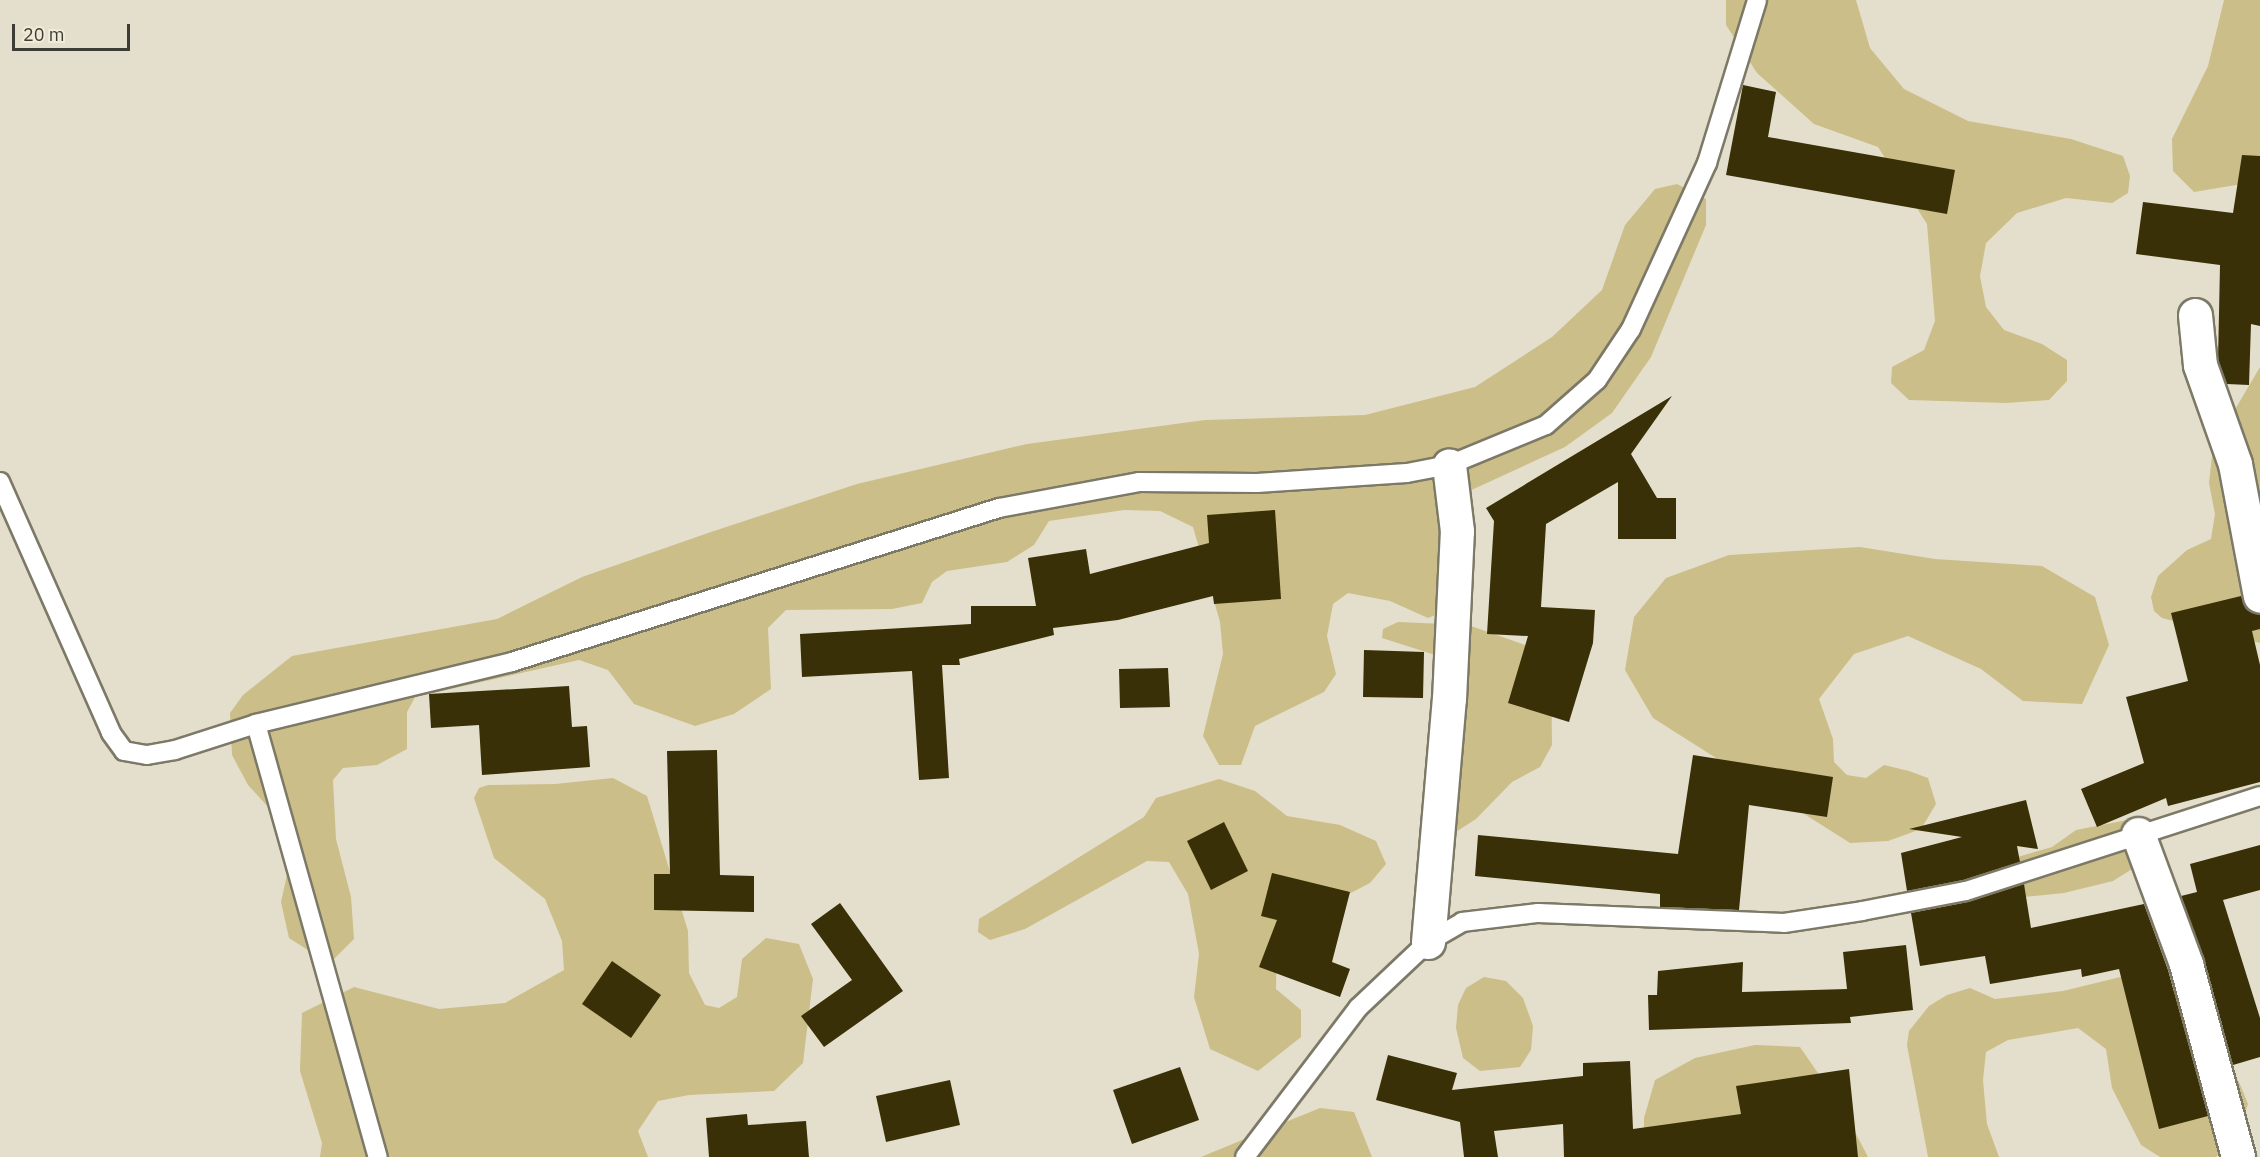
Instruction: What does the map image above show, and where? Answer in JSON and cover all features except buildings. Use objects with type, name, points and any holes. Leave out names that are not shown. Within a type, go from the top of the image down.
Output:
[{"type":"street","points":[[2196,315],[2200,365],[2235,464],[2260,596]]},
{"type":"street","points":[[1428,942],[1449,699],[1457,531],[1449,465]]},
{"type":"street","points":[[2138,834],[2186,964],[2238,1157]]},
{"type":"lane","points":[[0,482],[111,733],[124,751],[147,755],[175,750],[256,724],[512,662],[1033,500],[1139,482],[1257,483],[1407,473],[1449,465],[1546,425],[1597,380],[1631,329],[1707,163],[1757,0]]},
{"type":"lane","points":[[256,724],[378,1157]]},
{"type":"lane","points":[[1245,1157],[1358,1008],[1428,942],[1462,922],[1538,913],[1784,923],[1851,913],[1966,891],[2260,796]]},
{"type":"shaded area","points":[[1726,0],[1856,0],[1870,48],[1904,89],[1968,121],[2071,139],[2123,156],[2130,176],[2128,193],[2112,203],[2066,198],[2017,213],[1986,243],[1980,276],[1986,307],[2004,330],[2042,344],[2067,360],[2067,381],[2049,400],[2006,403],[1909,400],[1891,383],[1892,367],[1924,350],[1935,321],[1927,224],[1878,147],[1814,124],[1757,73],[1726,25]]},
{"type":"shaded area","points":[[2224,0],[2260,0],[2260,181],[2194,192],[2173,171],[2172,139],[2208,66]]},
{"type":"shaded area","points":[[1677,184],[1706,199],[1706,225],[1651,357],[1612,413],[1565,447],[1454,498],[1450,609],[1428,618],[1390,601],[1348,593],[1333,604],[1327,636],[1336,674],[1324,692],[1255,726],[1241,765],[1219,765],[1203,736],[1223,654],[1220,622],[1193,527],[1160,511],[1124,510],[1049,521],[1034,545],[1007,562],[947,571],[932,582],[922,603],[892,609],[786,610],[768,628],[771,689],[734,714],[695,726],[634,704],[608,670],[579,660],[415,697],[407,712],[407,749],[377,765],[343,768],[333,780],[336,839],[351,897],[354,939],[334,959],[322,959],[289,938],[281,902],[289,866],[281,821],[248,785],[232,755],[230,713],[243,695],[292,656],[497,619],[582,577],[708,533],[857,484],[1027,444],[1205,420],[1365,415],[1475,387],[1552,337],[1602,290],[1625,225],[1655,189]]},
{"type":"shaded area","points":[[2260,367],[2260,643],[2162,618],[2154,611],[2151,597],[2158,576],[2187,550],[2211,539],[2215,514],[2209,483],[2213,447]]},
{"type":"shaded area","points":[[1860,547],[1935,559],[2042,566],[2095,597],[2109,645],[2082,704],[2023,701],[1981,669],[1908,636],[1854,654],[1819,699],[1833,739],[1834,762],[1847,775],[1866,778],[1884,765],[1928,778],[1936,804],[1921,829],[1888,841],[1850,843],[1653,718],[1625,670],[1634,617],[1666,578],[1729,555]]},
{"type":"shaded area","points":[[1398,622],[1468,625],[1551,654],[1552,745],[1540,767],[1512,782],[1476,819],[1451,835],[1443,665],[1432,654],[1382,638],[1383,629]]},
{"type":"shaded area","points":[[613,778],[647,796],[688,931],[689,973],[705,1005],[719,1008],[737,997],[742,959],[766,938],[799,944],[813,979],[803,1063],[774,1091],[689,1095],[658,1101],[638,1131],[648,1157],[320,1157],[322,1143],[300,1071],[302,1013],[354,987],[439,1009],[505,1003],[564,970],[562,941],[545,899],[494,858],[474,798],[479,788],[488,785],[555,784]]},
{"type":"shaded area","points":[[1219,779],[1255,791],[1287,816],[1340,825],[1376,841],[1386,864],[1370,883],[1277,931],[1276,989],[1301,1010],[1301,1037],[1258,1071],[1210,1049],[1194,997],[1199,954],[1188,894],[1169,862],[1147,861],[1025,929],[990,940],[978,932],[979,919],[1144,817],[1156,798]]},
{"type":"shaded area","points":[[2143,817],[2154,821],[2152,848],[2137,866],[2113,881],[2064,893],[1963,903],[1935,899],[1932,894],[1935,881],[2052,847],[2076,830]]},
{"type":"shaded area","points":[[2137,973],[2162,976],[2239,1082],[2248,1104],[2237,1135],[2216,1157],[2160,1157],[2141,1145],[2112,1088],[2106,1049],[2078,1028],[2008,1040],[1986,1052],[1983,1080],[1987,1124],[1999,1157],[1928,1157],[1907,1045],[1909,1031],[1929,1006],[1947,995],[1970,988],[1995,999],[2063,991]]},
{"type":"shaded area","points":[[1484,977],[1506,981],[1523,998],[1533,1026],[1531,1050],[1520,1067],[1480,1071],[1463,1058],[1456,1028],[1458,1005],[1466,988]]},
{"type":"shaded area","points":[[1755,1045],[1800,1047],[1844,1111],[1868,1157],[1644,1157],[1644,1118],[1655,1080],[1695,1058]]},
{"type":"shaded area","points":[[1320,1108],[1354,1112],[1372,1157],[1201,1157]]}]
